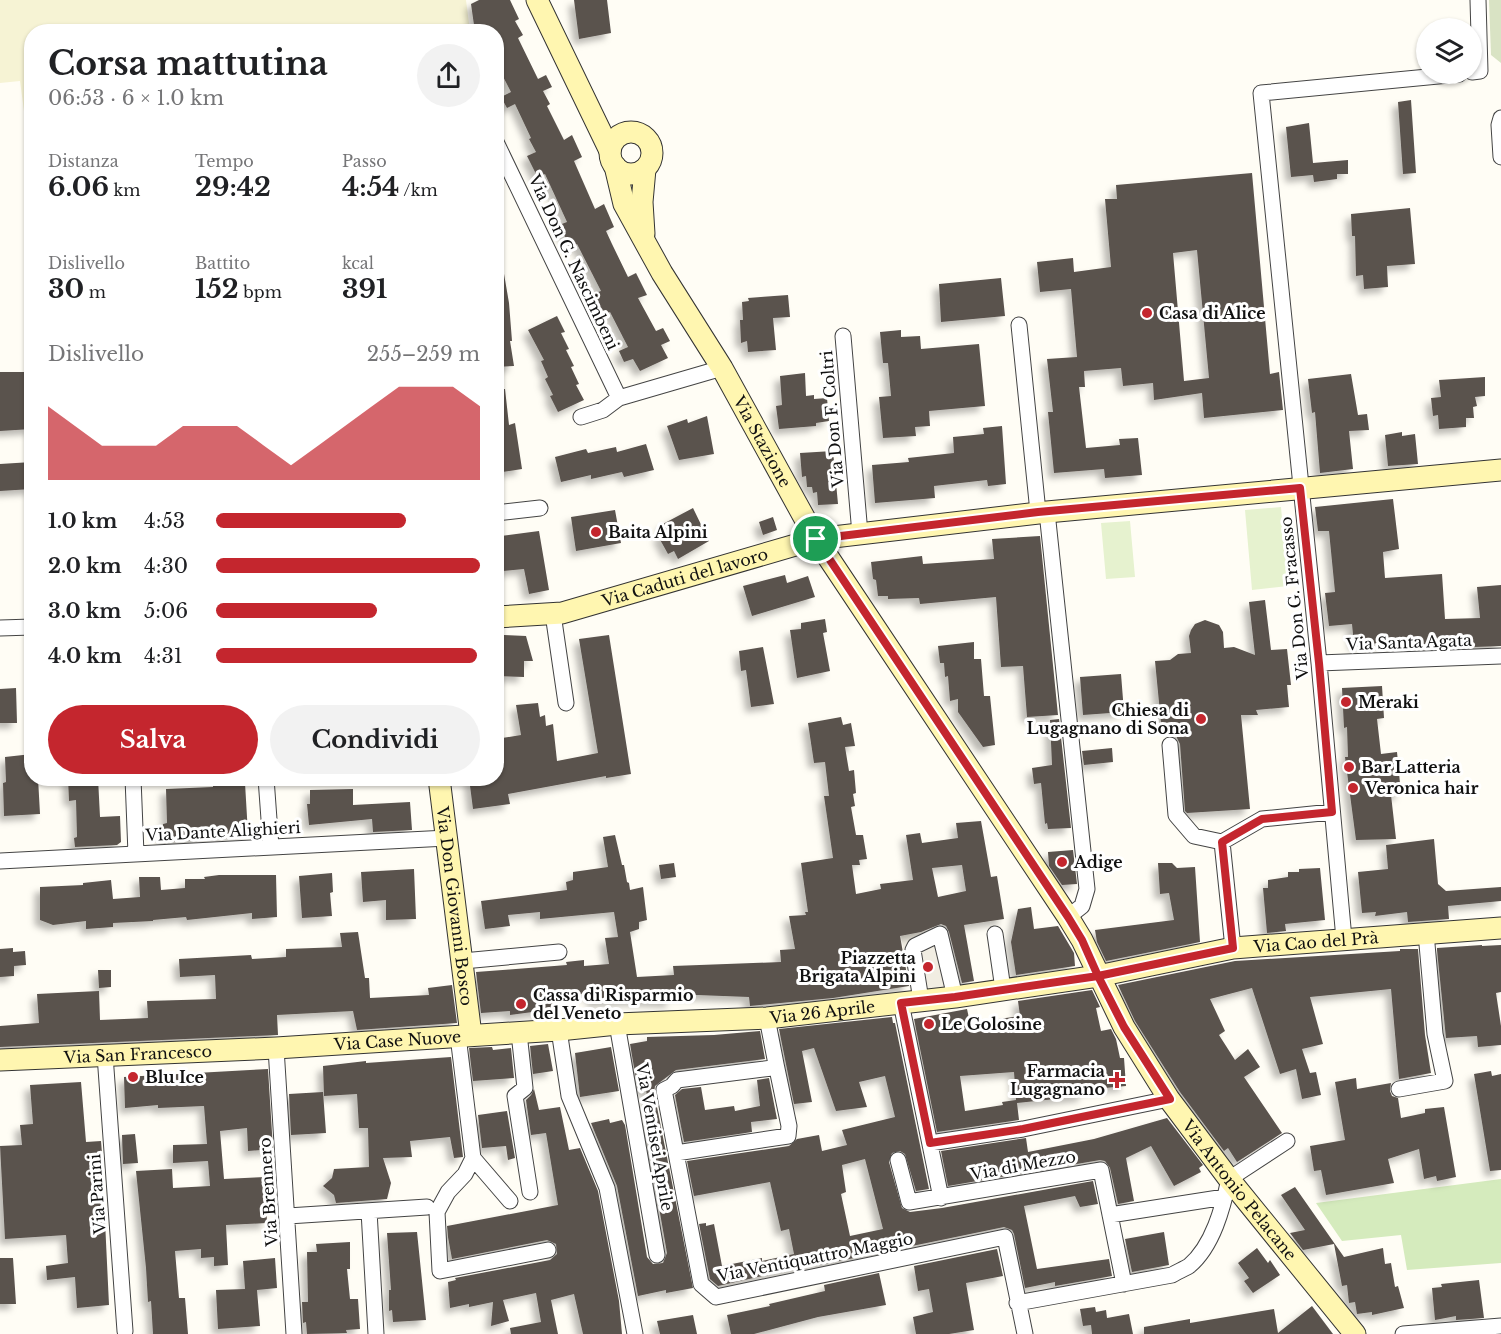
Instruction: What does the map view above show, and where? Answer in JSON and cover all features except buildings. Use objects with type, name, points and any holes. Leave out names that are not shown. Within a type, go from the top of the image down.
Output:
[{"type":"main road","name":"Via Stazione","points":[[537,0],[612,159],[624,204],[662,273],[722,368],[816,539],[1068,917],[1082,940],[1098,976]]},
{"type":"main road","name":"Via Stazione","points":[[576,83],[609,118],[629,132],[643,136],[651,148],[652,155],[645,169],[642,202],[644,237]]},
{"type":"main road","points":[[629,132],[616,138],[612,159],[626,174],[645,169]]},
{"type":"main road","name":"Via Caduti del lavoro","points":[[504,617],[562,613],[816,539],[1042,512],[1501,470]]},
{"type":"main road","name":"Via Don Giovanni Bosco","points":[[440,786],[463,961],[464,1035]]},
{"type":"main road","name":"Via Cao del Prà","points":[[1098,976],[1233,948],[1501,928]]},
{"type":"main road","name":"Via 26 Aprile","points":[[617,1024],[767,1018],[955,997],[1098,976]]},
{"type":"main road","name":"Via Antonio Pelacane","points":[[1098,976],[1124,1027],[1227,1188],[1355,1334]]},
{"type":"main road","name":"Via Case Nuove","points":[[276,1048],[519,1033],[617,1024]]},
{"type":"main road","name":"Via San Francesco","points":[[0,1060],[276,1048]]},
{"type":"street","points":[[1478,0],[1478,18]]},
{"type":"street","name":"Via Don G. Fracasso","points":[[1344,939],[1319,663],[1261,93],[1416,78]]},
{"type":"street","points":[[1501,118],[1498,125],[1501,157]]},
{"type":"street","name":"Via Don G. Nascimbeni","points":[[504,159],[619,398]]},
{"type":"street","points":[[1020,325],[1087,889],[1082,906],[1068,917]]},
{"type":"street","name":"Via Don F. Coltri","points":[[843,336],[860,534]]},
{"type":"street","points":[[581,417],[603,410],[619,398],[722,368]]},
{"type":"street","points":[[504,512],[540,508]]},
{"type":"street","points":[[553,614],[566,703]]},
{"type":"street","points":[[0,628],[24,627]]},
{"type":"street","name":"Via Santa Agata","points":[[1319,663],[1501,656]]},
{"type":"street","points":[[1170,745],[1176,815],[1194,836],[1222,842],[1262,819],[1332,812]]},
{"type":"street","points":[[133,786],[136,854]]},
{"type":"street","points":[[267,786],[271,847]]},
{"type":"street","name":"Via Dante Alighieri","points":[[0,861],[447,838]]},
{"type":"street","points":[[1222,842],[1233,948]]},
{"type":"street","points":[[1399,1089],[1445,1082],[1435,1034],[1426,933]]},
{"type":"street","points":[[941,1198],[930,1143],[911,1001],[915,946],[940,934],[955,997]]},
{"type":"street","points":[[995,934],[1003,989]]},
{"type":"street","points":[[463,961],[559,952]]},
{"type":"street","points":[[676,1153],[788,1136],[789,1126],[767,1018]]},
{"type":"street","name":"Via Ventisei Aprile","points":[[617,1024],[657,1255]]},
{"type":"street","points":[[559,1030],[568,1096],[607,1188],[635,1334]]},
{"type":"street","points":[[519,1033],[525,1088],[515,1096],[530,1192]]},
{"type":"street","points":[[464,1035],[473,1158],[465,1174],[448,1192],[437,1212],[440,1270],[548,1250]]},
{"type":"street","name":"Via Brennero","points":[[276,1048],[294,1334]]},
{"type":"street","name":"Via Parini","points":[[105,1055],[125,1331]]},
{"type":"street","name":"Via Ventiquattro Maggio","points":[[776,1064],[772,1068],[677,1080],[664,1090],[701,1284],[716,1297],[1005,1237],[1017,1303]]},
{"type":"street","points":[[930,1143],[1023,1129],[1170,1099]]},
{"type":"street","points":[[1110,1215],[1227,1188],[1287,1141]]},
{"type":"street","points":[[473,1158],[510,1201]]},
{"type":"street","name":"Via di Mezzo","points":[[898,1160],[909,1202],[1101,1170],[1124,1284]]},
{"type":"street","points":[[1025,1334],[1017,1303],[1172,1275],[1189,1266],[1205,1245],[1223,1210],[1227,1188]]},
{"type":"street","points":[[288,1216],[427,1207]]},
{"type":"street","points":[[369,1211],[376,1334]]},
{"type":"street","points":[[1403,1334],[1501,1329]]},
{"type":"shaded area","points":[[0,0],[466,0],[469,24],[24,24],[24,111],[20,81],[0,83]]},
{"type":"shaded area","name":"Piazzetta Brigata Alpini","points":[[941,929],[954,986],[911,996],[901,935]]},
{"type":"green space","points":[[1489,0],[1501,0],[1501,63],[1491,55]]},
{"type":"green space","points":[[1281,507],[1288,586],[1252,590],[1245,510]]},
{"type":"green space","points":[[1130,521],[1135,577],[1106,579],[1101,523]]},
{"type":"green space","points":[[1501,1179],[1501,1263],[1407,1270],[1401,1235],[1342,1241],[1316,1203]]},
{"type":"place","name":"Casa di Alice","points":[[1147,313]]},
{"type":"place","name":"Baita Alpini","points":[[596,532]]},
{"type":"place","name":"Meraki","points":[[1346,702]]},
{"type":"place","name":"Chiesa di Lugagnano di Sona","points":[[1201,719]]},
{"type":"place","name":"Bar Latteria","points":[[1349,767]]},
{"type":"place","name":"Veronica hair","points":[[1353,788]]},
{"type":"place","name":"Adige","points":[[1062,862]]},
{"type":"place","name":"Piazzetta Brigata Alpini","points":[[928,967]]},
{"type":"place","name":"Cassa di Risparmio del Veneto","points":[[521,1004]]},
{"type":"place","name":"Le Golosine","points":[[929,1024]]},
{"type":"place","name":"Blu Ice","points":[[133,1077]]},
{"type":"place","name":"Farmacia Lugagnano","points":[[1117,1080]]},
{"type":"route","points":[[816,539],[1038,512],[1300,488],[1332,812],[1262,819],[1222,842],[1233,948],[1098,976],[1124,1027],[1170,1099],[1023,1129],[930,1143],[901,1003],[1098,976],[1082,940],[1068,917],[816,539]]}]
